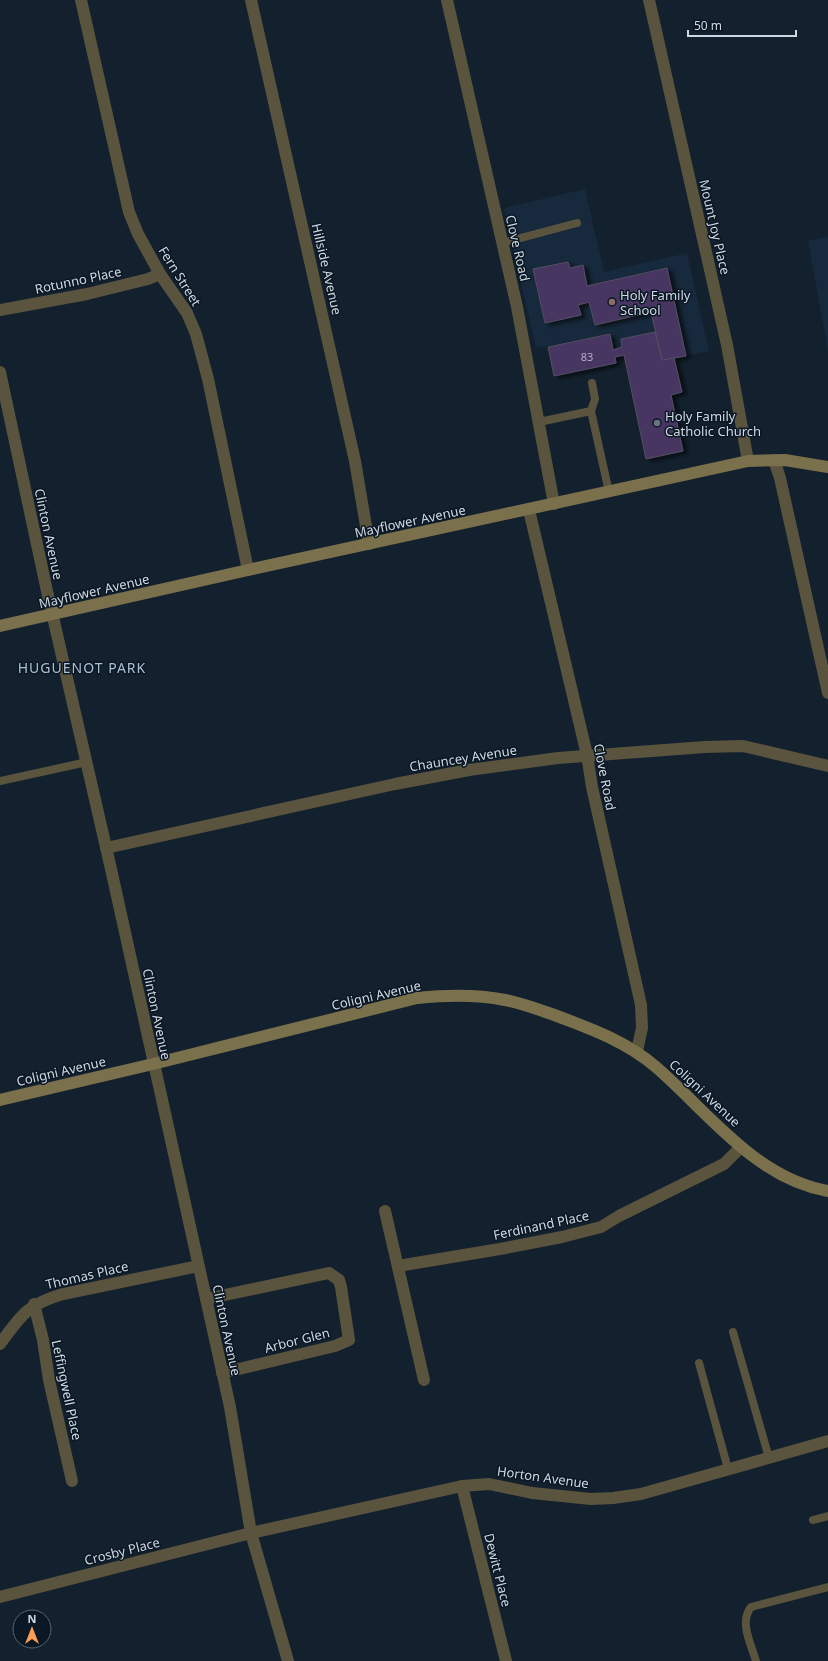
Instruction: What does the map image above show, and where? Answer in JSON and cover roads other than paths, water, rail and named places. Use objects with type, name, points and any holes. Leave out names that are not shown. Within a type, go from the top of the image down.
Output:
[{"type":"street","name":"Fern Street","points":[[81,0],[129,212],[138,234],[160,274],[187,313],[196,334],[208,379],[248,570]]},
{"type":"street","name":"Hillside Avenue","points":[[251,0],[355,461],[370,544]]},
{"type":"street","name":"Clove Road","points":[[447,0],[517,307],[554,504]]},
{"type":"street","name":"Mount Joy Place","points":[[649,0],[727,345],[748,461]]},
{"type":"street","name":"Rotunno Place","points":[[0,310],[87,294],[148,279],[160,274]]},
{"type":"street","name":"Clinton Avenue","points":[[0,372],[52,615],[87,762],[230,1407],[251,1533],[288,1661]]},
{"type":"street","name":"Mayflower Avenue","points":[[0,626],[248,570],[529,510],[748,461],[774,460],[828,467]]},
{"type":"street","points":[[774,460],[780,478],[824,653],[828,693]]},
{"type":"street","name":"Clove Road","points":[[529,510],[587,755],[592,787],[641,1005],[642,1028],[636,1051]]},
{"type":"street","name":"Chauncey Avenue","points":[[106,848],[395,784],[469,770],[587,755],[743,746],[828,766]]},
{"type":"street","name":"Coligni Avenue","points":[[0,1100],[153,1064],[396,1002],[443,995],[504,1000],[525,1005],[599,1031],[636,1051],[656,1067],[742,1147],[759,1160],[788,1178],[828,1191]]},
{"type":"street","name":"Ferdinand Place","points":[[398,1266],[500,1249],[562,1237],[601,1227],[619,1216],[724,1164],[742,1147]]},
{"type":"street","points":[[385,1211],[424,1380]]},
{"type":"street","name":"Thomas Place","points":[[0,1344],[21,1316],[34,1304],[44,1299],[198,1266]]},
{"type":"street","name":"Arbor Glen","points":[[206,1299],[329,1273],[339,1280],[341,1287],[348,1340],[335,1346],[222,1372]]},
{"type":"street","name":"Leffingwell Place","points":[[34,1304],[43,1340],[49,1380],[72,1481]]},
{"type":"street","name":"Horton Avenue","points":[[251,1533],[462,1486],[489,1484],[532,1493],[590,1499],[613,1498],[640,1494],[828,1441]]},
{"type":"street","name":"Dewitt Place","points":[[462,1486],[506,1661]]},
{"type":"street","name":"Crosby Place","points":[[0,1597],[251,1533]]},
{"type":"lane","points":[[502,243],[577,223]]},
{"type":"lane","points":[[592,383],[596,400],[591,412],[609,492]]},
{"type":"lane","points":[[538,422],[591,412]]},
{"type":"lane","points":[[0,782],[87,762]]},
{"type":"lane","points":[[733,1332],[769,1458]]},
{"type":"lane","points":[[699,1363],[728,1469]]},
{"type":"lane","points":[[813,1520],[828,1516]]},
{"type":"lane","points":[[756,1661],[745,1621],[746,1613],[751,1607],[828,1587]]},
{"type":"place","name":"Holy Family School","points":[[612,302]]},
{"type":"place","name":"Holy Family Catholic Church","points":[[657,423]]},
{"type":"district","name":"HUGUENOT PARK","points":[[82,668]]}]
